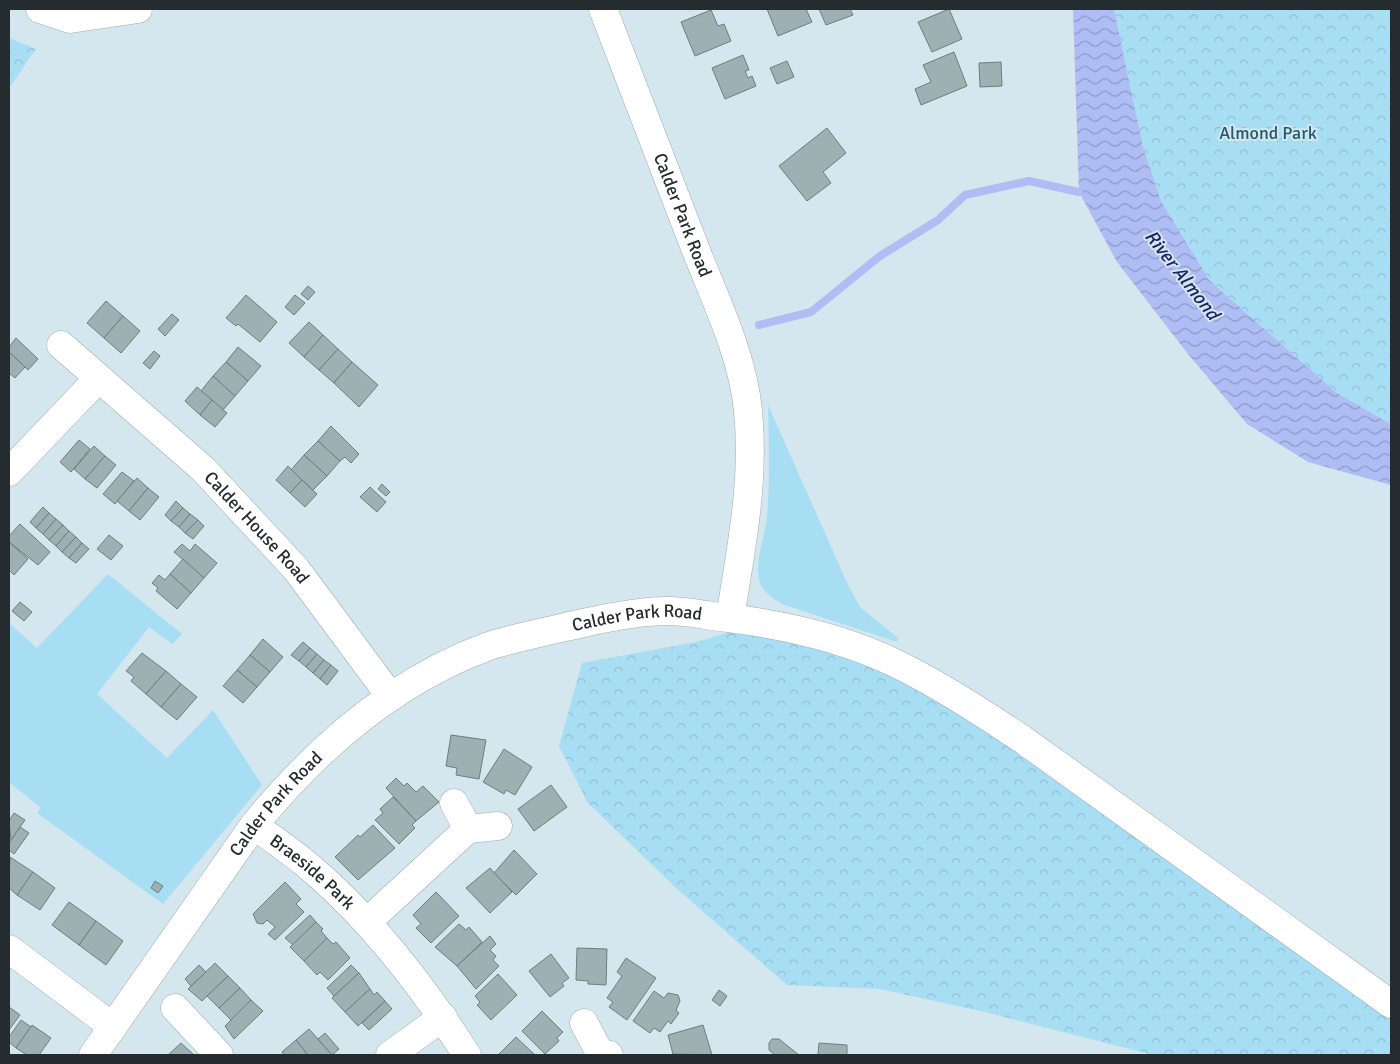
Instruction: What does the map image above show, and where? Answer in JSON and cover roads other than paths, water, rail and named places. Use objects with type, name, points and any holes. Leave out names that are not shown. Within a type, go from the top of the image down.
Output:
[{"type":"main road","points":[[40,9],[70,19],[138,9]]},
{"type":"main road","name":"Calder Park Road","points":[[93,1055],[254,825],[282,790],[315,758],[391,697],[449,664],[490,646],[596,620],[625,614],[666,610],[730,618],[747,516],[750,474],[748,409],[742,379],[714,296],[603,9]]},
{"type":"main road","name":"Calder House Road","points":[[61,345],[203,469],[296,569],[391,697]]},
{"type":"main road","points":[[9,472],[98,379]]},
{"type":"main road","points":[[730,618],[766,622],[793,628],[858,648],[894,663],[962,700],[1022,739],[1391,1004]]},
{"type":"main road","points":[[454,803],[468,829],[498,826]]},
{"type":"main road","name":"Braeside Park","points":[[254,825],[306,864],[367,922],[407,969],[443,1017],[467,1055]]},
{"type":"main road","name":"Braeside Park","points":[[367,922],[468,829]]},
{"type":"main road","points":[[9,949],[113,1027]]},
{"type":"main road","points":[[175,1008],[219,1055]]},
{"type":"main road","points":[[390,1055],[443,1017]]},
{"type":"main road","points":[[584,1023],[602,1054]]},
{"type":"water","name":"River Almond","points":[[1073,9],[1114,9],[1143,147],[1161,201],[1210,281],[1337,393],[1391,424],[1391,485],[1308,462],[1247,424],[1188,354],[1117,262],[1079,192]]},
{"type":"waterway","points":[[759,325],[811,312],[880,256],[938,220],[965,195],[1029,181],[1079,192]]},
{"type":"park label","name":"Almond Park","points":[[1268,133]]}]
